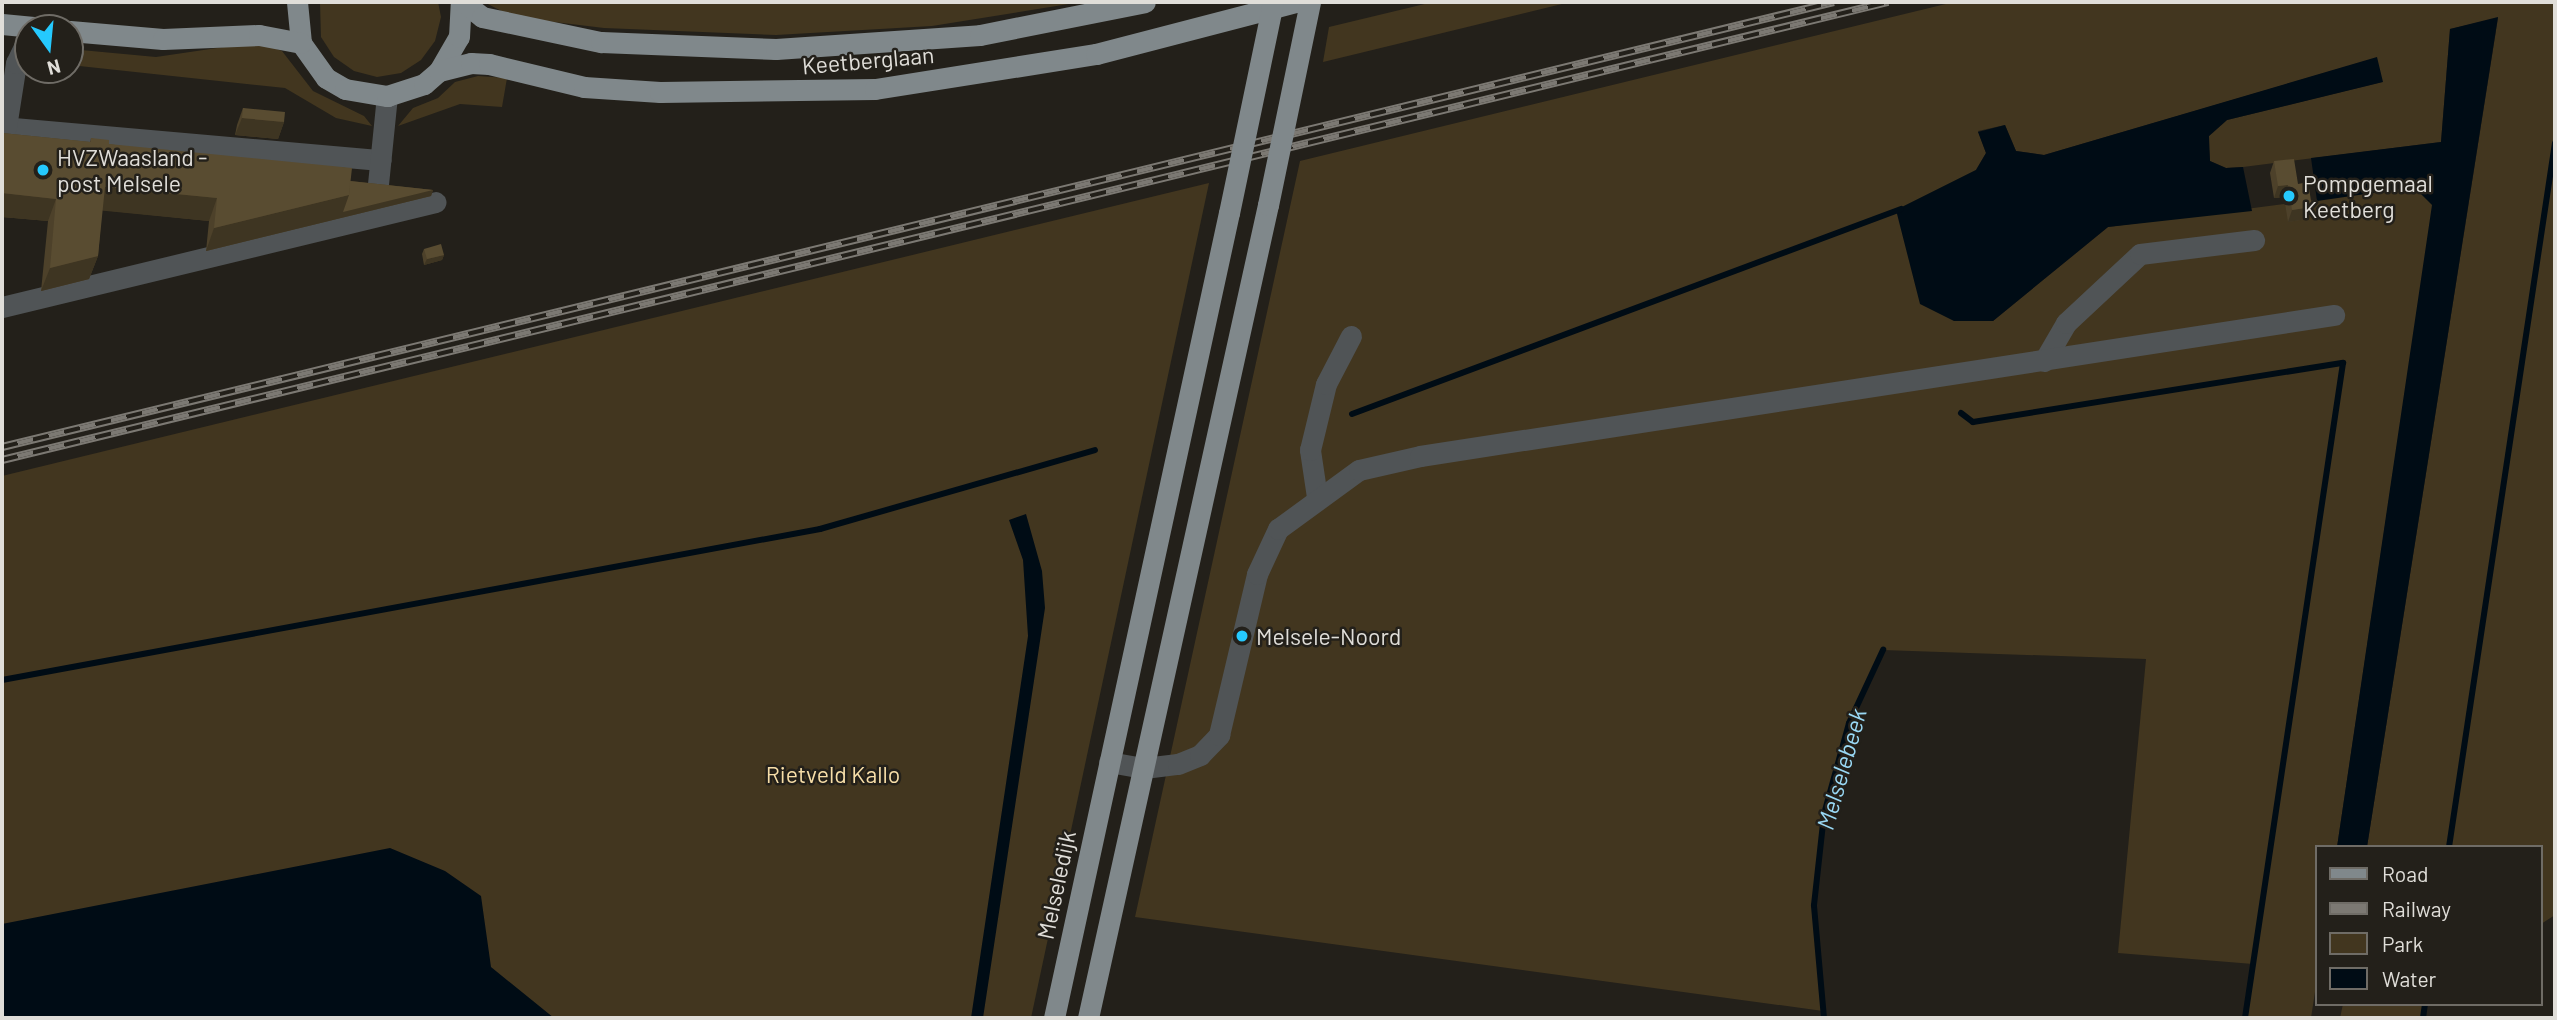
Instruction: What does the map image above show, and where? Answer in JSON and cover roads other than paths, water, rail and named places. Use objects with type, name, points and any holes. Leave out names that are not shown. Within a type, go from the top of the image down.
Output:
[{"type":"main road","points":[[296,2],[301,43],[326,78],[355,93],[387,96],[424,84],[439,71],[459,37],[462,2]]},
{"type":"main road","name":"Keetberglaan","points":[[462,2],[482,18],[601,42],[776,50],[980,35],[1145,2]]},
{"type":"main road","name":"Melseledijk","points":[[1054,1018],[1273,2]]},
{"type":"main road","name":"Keetberglaan","points":[[439,71],[480,64],[584,87],[660,92],[875,89],[1096,54],[1295,2]]},
{"type":"main road","points":[[1088,1018],[1268,205],[1310,2]]},
{"type":"main road","points":[[84,32],[163,39],[259,35],[301,43]]},
{"type":"street","points":[[14,74],[4,127],[382,160]]},
{"type":"street","points":[[378,184],[387,96]]},
{"type":"street","points":[[2,307],[435,202]]},
{"type":"street","points":[[2043,360],[2066,323],[2140,254],[2254,240]]},
{"type":"street","points":[[1109,762],[1144,768],[1178,764],[1200,755],[1219,735],[1257,574],[1278,529],[1317,497],[1359,470],[1420,456],[2334,315]]},
{"type":"street","points":[[1317,497],[1310,450],[1326,384],[1351,336]]},
{"type":"water","points":[[2498,17],[2367,845],[2337,845],[2432,205],[2414,187],[2317,201],[2311,158],[2441,142],[2450,29]]},
{"type":"water","points":[[2377,57],[2383,82],[2227,120],[2209,136],[2210,161],[2226,168],[2243,167],[2252,211],[2108,227],[1993,321],[1954,321],[1920,304],[1896,210],[1976,170],[1986,153],[1978,132],[2005,125],[2016,151],[2044,155]]},
{"type":"water","points":[[1026,514],[1042,571],[1045,608],[983,1018],[971,1018],[1028,636],[1023,560],[1009,520]]},
{"type":"water","points":[[390,848],[445,871],[481,896],[491,967],[554,1018],[2,1018],[2,924]]},
{"type":"waterway","points":[[2449,845],[2555,143]]},
{"type":"waterway","points":[[1352,414],[1901,209]]},
{"type":"waterway","points":[[1961,413],[1973,422],[2343,363],[2245,1018]]},
{"type":"waterway","points":[[2,680],[820,529],[1095,450]]},
{"type":"waterway","name":"Melselebeek","points":[[1824,1018],[1814,905],[1824,814],[1849,723],[1883,650]]},
{"type":"waterway","points":[[2423,1018],[2425,1006]]},
{"type":"railway","points":[[2,447],[1834,2]]},
{"type":"railway","points":[[2,460],[1888,2]]},
{"type":"place","name":"HVZWaasland - post Melsele","points":[[43,170]]},
{"type":"place","name":"Pompgemaal Keetberg","points":[[2289,196]]},
{"type":"place","name":"Melsele-Noord","points":[[1242,636]]},
{"type":"park label","name":"Rietveld Kallo","points":[[833,774]]}]
